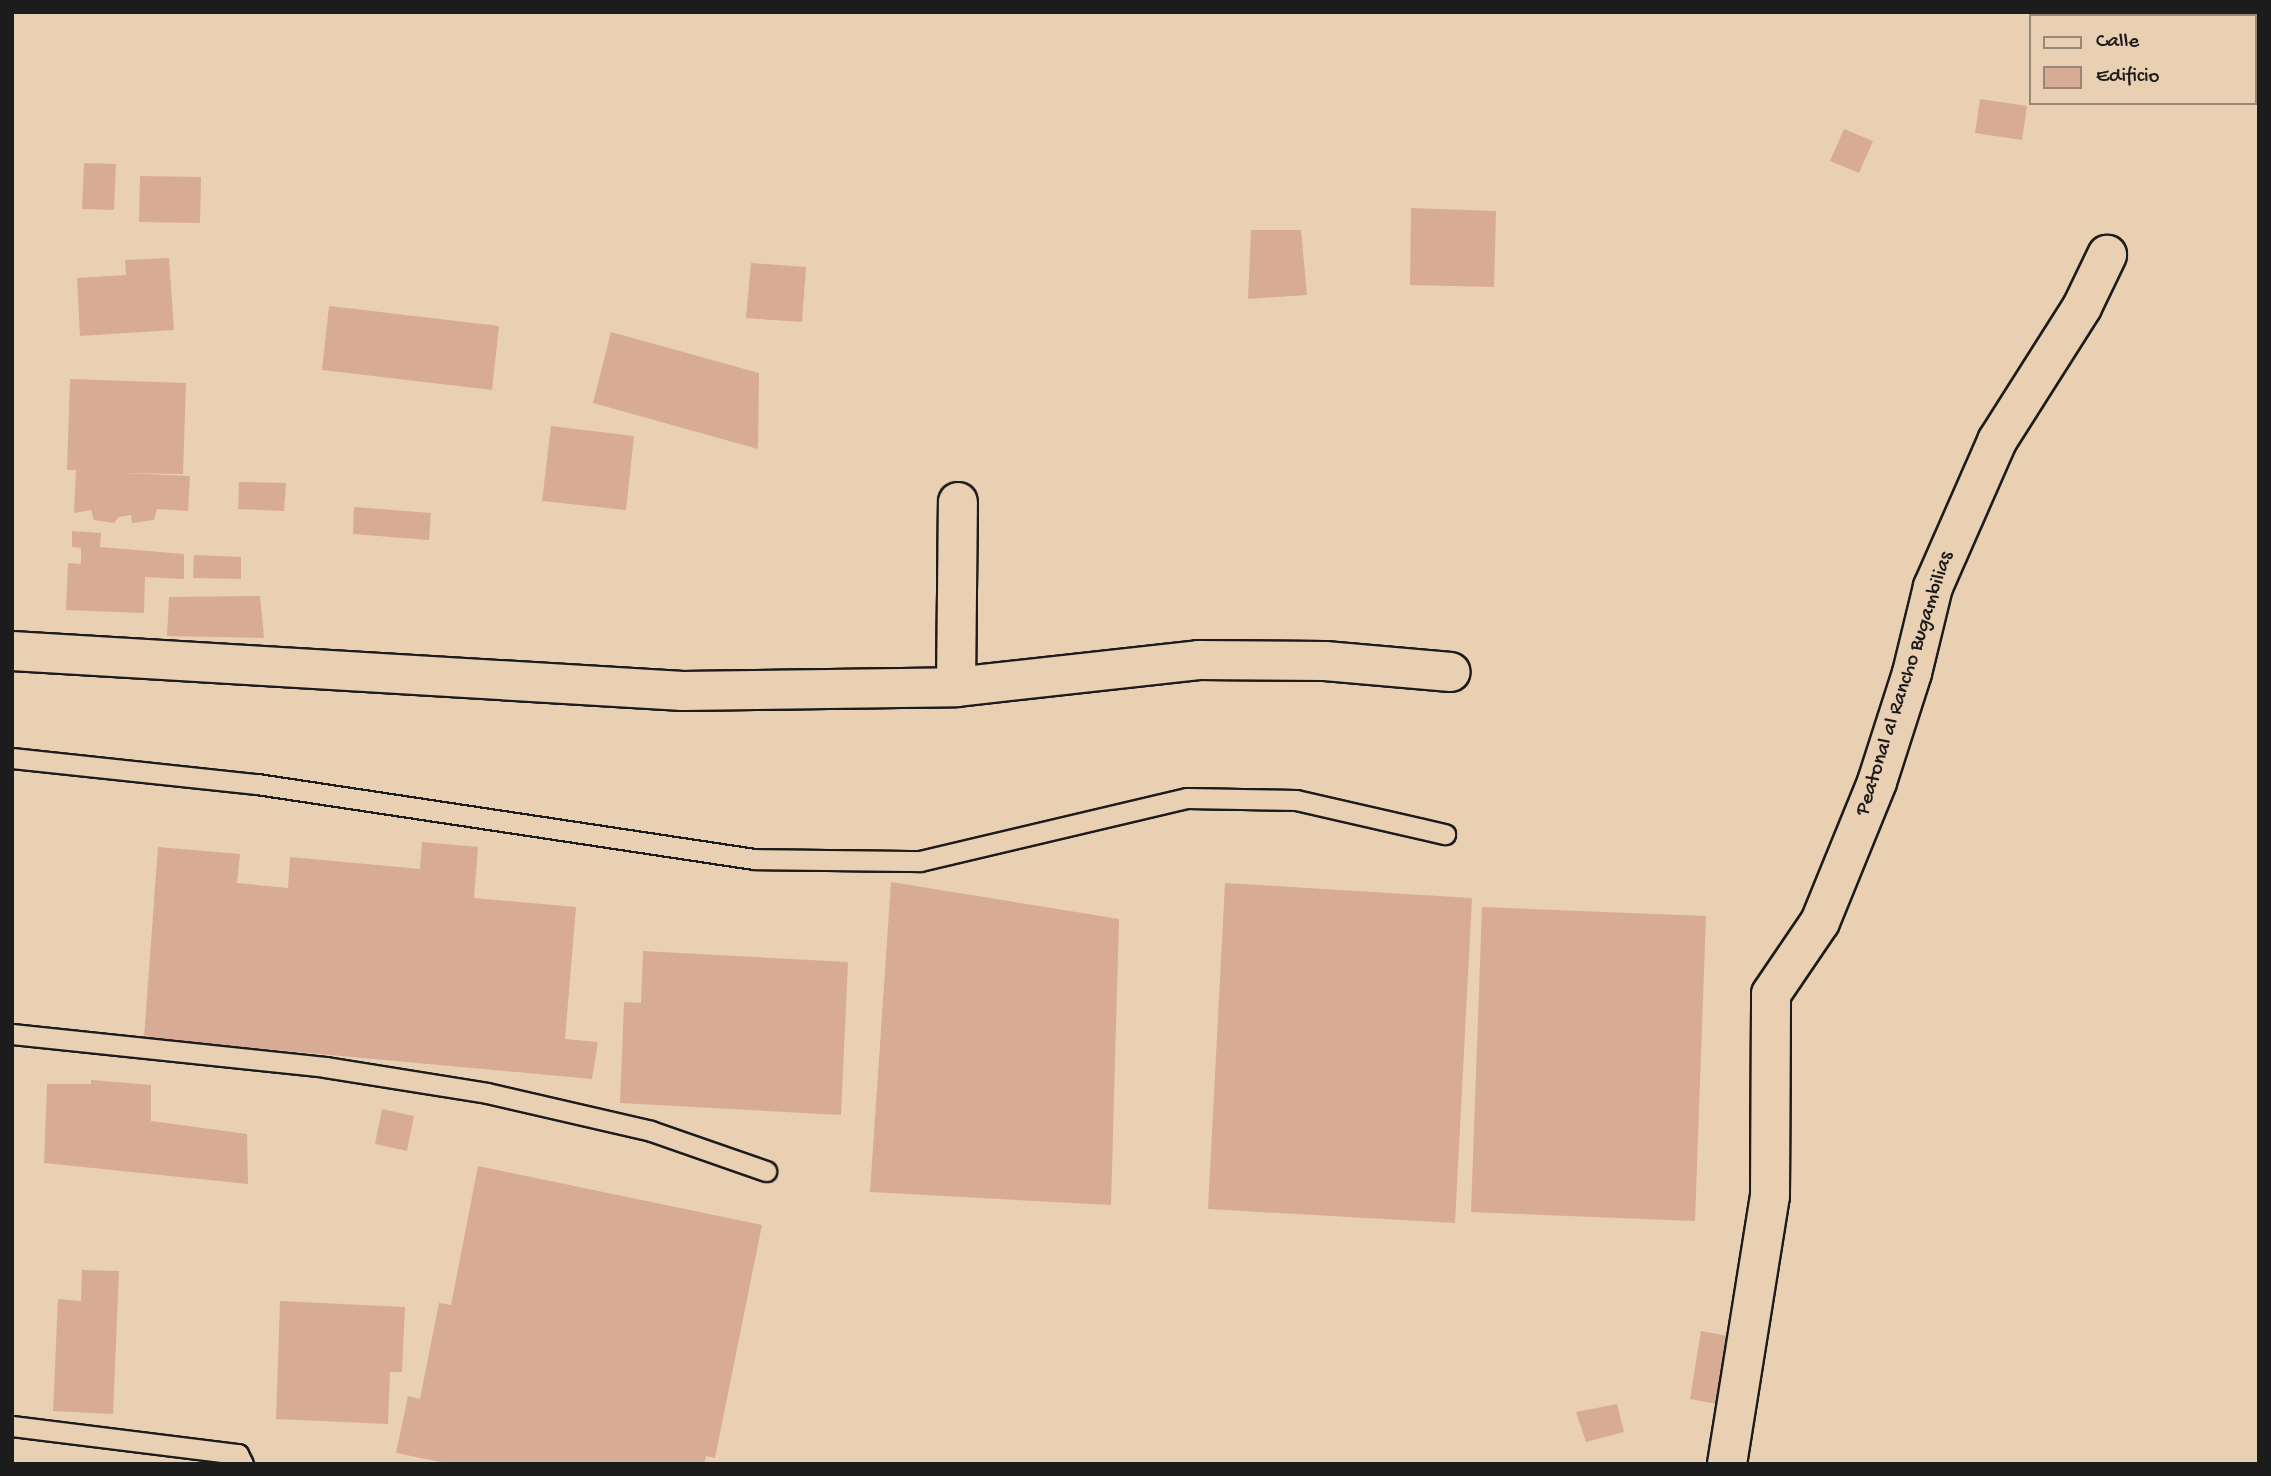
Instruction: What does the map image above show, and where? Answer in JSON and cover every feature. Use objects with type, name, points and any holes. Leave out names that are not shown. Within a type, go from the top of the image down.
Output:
[{"type":"street","name":"Peatonal al Rancho Bugambilias","points":[[1727,1464],[1770,1196],[1772,994],[1820,922],[1877,782],[1912,673],[1933,587],[1964,514],[1997,442],[2082,307],[2107,255]]},
{"type":"street","points":[[956,687],[958,502]]},
{"type":"street","points":[[12,651],[683,691],[956,687],[1199,660],[1325,661],[1451,672]]},
{"type":"lane","points":[[12,758],[257,784],[754,859],[920,860],[1187,798],[1296,800],[1445,835]]},
{"type":"lane","points":[[12,1034],[326,1067],[488,1093],[651,1131],[766,1171]]},
{"type":"lane","points":[[12,1426],[238,1454],[243,1464]]},
{"type":"building","points":[[1980,99],[2027,106],[2022,140],[1975,133]]},
{"type":"building","points":[[1844,129],[1873,141],[1859,173],[1830,161]]},
{"type":"building","points":[[84,163],[116,164],[114,210],[82,209]]},
{"type":"building","points":[[140,176],[201,177],[200,223],[139,222]]},
{"type":"building","points":[[1411,208],[1496,211],[1494,287],[1410,285]]},
{"type":"building","points":[[1251,230],[1301,230],[1307,295],[1248,299]]},
{"type":"building","points":[[169,258],[174,330],[80,336],[77,278],[126,275],[125,260]]},
{"type":"building","points":[[751,263],[806,267],[802,322],[746,318]]},
{"type":"building","points":[[329,306],[499,326],[492,390],[322,370]]},
{"type":"building","points":[[611,332],[759,373],[758,449],[593,403]]},
{"type":"building","points":[[70,379],[186,383],[183,474],[123,473],[190,476],[188,511],[157,509],[154,520],[132,523],[131,515],[119,517],[114,523],[94,520],[91,510],[74,513],[76,470],[67,470]]},
{"type":"building","points":[[551,426],[634,436],[626,510],[542,501]]},
{"type":"building","points":[[239,482],[286,483],[284,511],[238,509]]},
{"type":"building","points":[[354,507],[431,513],[429,540],[353,534]]},
{"type":"building","points":[[72,531],[101,533],[100,547],[184,554],[184,579],[145,577],[144,613],[66,610],[68,563],[81,564],[81,548],[72,547]]},
{"type":"building","points":[[194,555],[241,557],[241,579],[193,578]]},
{"type":"building","points":[[260,596],[264,638],[167,636],[169,597]]},
{"type":"building","points":[[422,842],[478,847],[474,898],[576,907],[565,1039],[598,1042],[592,1079],[144,1038],[158,847],[240,854],[237,883],[288,888],[290,857],[420,869]]},
{"type":"building","points":[[891,882],[1119,919],[1111,1205],[870,1192]]},
{"type":"building","points":[[1225,883],[1472,898],[1455,1223],[1208,1209]]},
{"type":"building","points":[[1482,907],[1706,916],[1695,1221],[1471,1212]]},
{"type":"building","points":[[643,951],[848,962],[841,1115],[620,1103],[624,1002],[641,1003]]},
{"type":"building","points":[[91,1080],[151,1085],[151,1121],[247,1134],[248,1184],[44,1163],[47,1084],[91,1084]]},
{"type":"building","points":[[382,1109],[414,1116],[407,1151],[375,1144]]},
{"type":"building","points":[[478,1166],[762,1225],[715,1458],[706,1456],[704,1464],[451,1464],[396,1453],[408,1396],[420,1399],[439,1303],[451,1305]]},
{"type":"building","points":[[82,1270],[119,1271],[113,1414],[53,1411],[58,1299],[81,1301]]},
{"type":"building","points":[[280,1301],[405,1307],[402,1372],[390,1372],[388,1424],[276,1419]]},
{"type":"building","points":[[1701,1331],[1734,1337],[1722,1405],[1690,1399]]},
{"type":"building","points":[[1617,1404],[1624,1432],[1586,1442],[1576,1412]]}]
